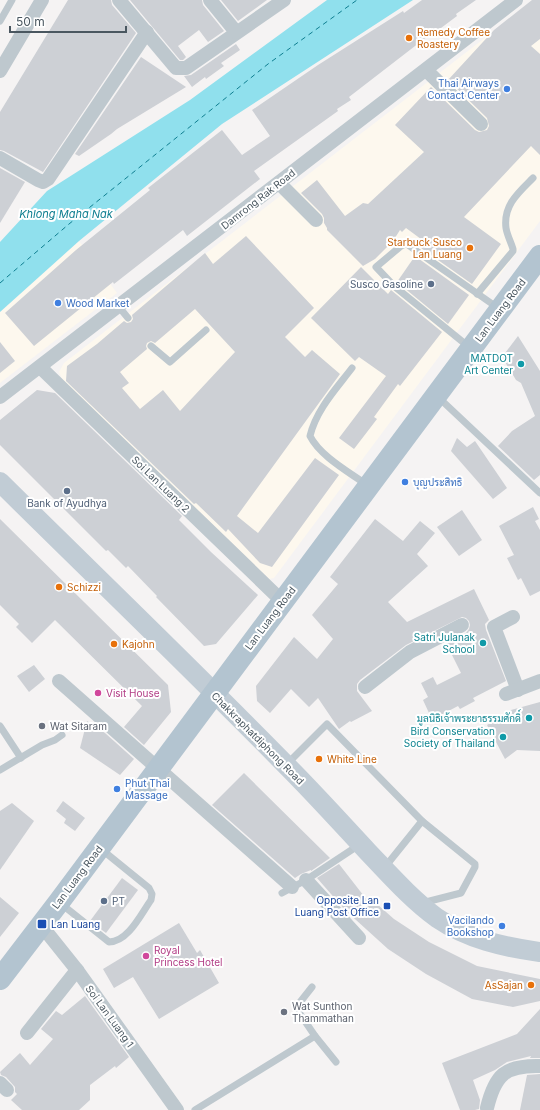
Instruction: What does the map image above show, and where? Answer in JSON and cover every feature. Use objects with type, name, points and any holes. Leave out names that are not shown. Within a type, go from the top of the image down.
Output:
[{"type":"main road","name":"Lan Luang Road","points":[[2,971],[59,902],[158,767],[540,256]]},
{"type":"main road","name":"Chakkraphatdiphong Road","points":[[0,482],[286,765],[384,869],[420,903],[437,917],[457,929],[480,939],[501,946],[540,952]]},
{"type":"street","points":[[0,71],[42,0]]},
{"type":"street","points":[[119,0],[176,68],[181,69],[186,68],[284,0]]},
{"type":"street","points":[[210,0],[236,32]]},
{"type":"street","name":"Damrong Rak Road","points":[[0,397],[119,307],[516,0]]},
{"type":"street","points":[[0,158],[38,180],[43,182],[48,179],[147,32]]},
{"type":"street","points":[[426,70],[481,124]]},
{"type":"street","points":[[279,183],[316,220]]},
{"type":"street","name":"Soi Lan Luang 2","points":[[40,367],[282,601]]},
{"type":"street","points":[[513,617],[494,627],[512,692],[540,682]]},
{"type":"street","points":[[365,687],[410,652],[462,625]]},
{"type":"street","points":[[59,681],[158,767],[287,890]]},
{"type":"street","points":[[306,880],[359,938]]},
{"type":"street","name":"Soi Lan Luang 1","points":[[41,925],[77,970],[177,1110]]},
{"type":"street","points":[[27,1033],[77,970]]},
{"type":"street","points":[[487,1108],[497,1080],[505,1073],[527,1066],[540,1066]]},
{"type":"lane","points":[[0,21],[12,0]]},
{"type":"lane","points":[[477,294],[513,251],[506,229],[506,214],[509,204],[514,197],[533,178]]},
{"type":"lane","points":[[471,348],[394,286],[376,267],[396,249],[405,244],[411,246],[500,310]]},
{"type":"lane","points":[[119,307],[128,318]]},
{"type":"lane","points":[[151,346],[170,362],[206,330]]},
{"type":"lane","points":[[352,368],[328,400],[316,420],[310,436],[326,456],[368,486]]},
{"type":"lane","points":[[436,395],[540,493]]},
{"type":"lane","points":[[286,765],[327,724],[422,821],[475,866],[461,893],[420,903]]},
{"type":"lane","points":[[1,728],[21,758]]},
{"type":"lane","points":[[0,770],[62,735]]},
{"type":"lane","points":[[384,869],[422,821]]},
{"type":"lane","points":[[287,890],[306,880],[361,844]]},
{"type":"lane","points":[[59,902],[109,942],[116,942],[127,934],[151,900],[152,894],[149,888],[99,848]]},
{"type":"lane","points":[[312,987],[296,1008],[315,1036],[336,1062]]},
{"type":"lane","points":[[196,1110],[315,1036]]},
{"type":"shaded area","points":[[534,0],[540,0],[540,221],[274,578],[269,579],[62,379],[59,372],[64,363]]},
{"type":"shaded area","name":"Wood Market","points":[[79,241],[117,293],[0,383],[0,312]]},
{"type":"water","name":"Khlong Maha Nak","points":[[327,0],[413,0],[222,124],[79,241],[0,312],[0,242],[47,191],[190,100]]},
{"type":"building","points":[[68,0],[111,0],[112,5],[136,33],[43,172],[0,150],[0,112]]},
{"type":"building","points":[[130,0],[202,0],[203,5],[224,31],[208,42],[199,30],[178,46],[186,57],[183,60],[180,60]]},
{"type":"building","points":[[221,0],[267,0],[238,21]]},
{"type":"building","points":[[422,0],[476,0],[349,97],[351,100],[337,109],[338,111],[254,171],[260,179],[187,236],[183,230],[114,284],[113,282],[34,346],[5,313],[76,250],[150,190],[148,188],[222,130],[242,155],[270,136],[252,110],[318,65],[403,11],[404,13]]},
{"type":"building","points":[[532,0],[540,0],[540,39],[531,46],[540,54],[540,155],[531,146],[464,217],[501,244],[472,284],[421,248],[425,242],[406,228],[402,232],[400,230],[393,241],[375,259],[363,266],[327,230],[322,214],[301,193],[317,180],[345,216],[363,203],[368,204],[424,152],[395,125],[431,87],[475,130],[479,132],[487,130],[489,126],[487,118],[448,80],[494,30]]},
{"type":"building","points":[[236,44],[240,50],[221,63],[224,66],[206,79],[205,77],[192,87],[184,76],[191,75]]},
{"type":"building","points":[[141,57],[186,87],[117,129],[79,156],[75,154]]},
{"type":"building","points":[[0,168],[25,182],[0,223]]},
{"type":"building","points":[[246,236],[314,308],[285,337],[305,357],[312,350],[340,374],[237,516],[258,533],[315,458],[339,475],[272,567],[260,563],[228,529],[226,532],[196,503],[194,504],[66,381],[67,366],[97,344],[124,321],[127,323],[131,322],[133,319],[132,315],[205,253],[213,264]],"holes":[[[195,309],[235,352],[180,411],[163,390],[140,409],[122,388],[129,383],[120,372],[147,349],[147,343],[151,341],[155,343]]]},
{"type":"building","points":[[415,256],[469,295],[448,324],[397,282]]},
{"type":"building","points":[[361,267],[388,294],[391,290],[442,332],[400,386],[398,384],[374,417],[377,419],[354,449],[339,438],[386,376],[359,357],[355,361],[311,318]]},
{"type":"building","points":[[518,336],[540,371],[540,475],[534,480],[498,446],[512,431],[535,416],[521,383],[516,380],[502,357]]},
{"type":"building","points":[[0,342],[15,361],[0,373]]},
{"type":"building","points":[[37,390],[55,393],[182,516],[179,520],[211,552],[258,595],[216,644],[204,646],[128,566],[126,568],[108,550],[106,551],[0,445],[0,420]]},
{"type":"building","points":[[457,438],[467,447],[475,441],[507,488],[493,499],[451,451]]},
{"type":"building","points":[[533,507],[539,519],[535,521],[540,530],[540,591],[530,596],[521,578],[518,580],[507,558],[514,555],[499,526]]},
{"type":"building","points":[[462,510],[482,540],[459,556],[437,527]]},
{"type":"building","points":[[0,519],[168,685],[171,712],[144,745],[124,727],[142,706],[55,620],[32,643],[16,627],[19,624],[0,605]]},
{"type":"building","points":[[375,519],[403,541],[420,521],[435,533],[417,554],[428,566],[388,602],[407,622],[474,589],[489,620],[485,624],[486,630],[506,681],[473,698],[475,701],[460,709],[458,706],[437,717],[434,711],[429,713],[423,700],[428,697],[421,683],[433,677],[437,685],[461,673],[446,643],[466,633],[469,629],[469,621],[462,617],[406,645],[360,680],[357,684],[357,691],[372,711],[351,722],[350,721],[339,729],[318,698],[309,707],[291,689],[270,713],[257,701],[256,686],[294,637],[317,659],[333,639],[312,615],[338,584],[330,577]]},
{"type":"building","points":[[34,665],[45,679],[29,692],[17,676]]},
{"type":"building","points":[[540,702],[540,751],[517,750],[505,759],[487,725],[511,710]]},
{"type":"building","points":[[87,721],[105,733],[134,759],[120,775],[80,748]]},
{"type":"building","points":[[244,773],[330,858],[311,871],[301,874],[295,878],[212,805]]},
{"type":"building","points":[[63,801],[85,818],[75,831],[64,823],[66,819],[56,811]]},
{"type":"building","points":[[12,803],[34,821],[0,870],[0,811]]},
{"type":"building","points":[[339,864],[367,900],[369,897],[394,919],[429,942],[477,966],[540,979],[540,1001],[513,1007],[472,999],[426,974],[388,949],[345,910],[317,878]]},
{"type":"building","points":[[122,878],[138,890],[106,933],[90,921]]},
{"type":"building","points":[[0,897],[19,913],[0,937]]},
{"type":"building","points":[[179,923],[197,953],[200,950],[219,983],[159,1019],[133,977],[114,988],[103,969]]},
{"type":"building","points":[[85,996],[129,1057],[116,1068],[115,1066],[90,1085],[90,1100],[79,1110],[22,1110],[11,1100],[17,1094],[15,1092],[15,1087],[6,1077],[1,1075],[0,1072],[20,1053],[30,1065],[53,1039],[41,1029],[56,1011],[62,1015]]},
{"type":"building","points":[[540,1009],[540,1058],[530,1058],[531,1056],[507,1062],[495,1070],[473,1080],[480,1100],[479,1109],[460,1110],[442,1063],[517,1034]]},
{"type":"building","points":[[540,1074],[540,1110],[520,1110],[527,1075]]},
{"type":"ferry route","points":[[0,283],[69,224],[268,64],[357,0]]},
{"type":"place","name":"Remedy Coffee Roastery","points":[[409,38]]},
{"type":"place","name":"Thai Airways Contact Center","points":[[507,89]]},
{"type":"place","name":"Starbuck Susco Lan Luang","points":[[470,248]]},
{"type":"place","name":"Susco Gasoline","points":[[431,284]]},
{"type":"place","name":"Wood Market","points":[[58,303]]},
{"type":"place","name":"MATDOT Art Center","points":[[521,364]]},
{"type":"place","name":"บุญประสิทธิ","points":[[405,482]]},
{"type":"place","name":"Bank of Ayudhya","points":[[67,491]]},
{"type":"place","name":"Schizzi","points":[[59,587]]},
{"type":"place","name":"Satri Julanak School","points":[[483,643]]},
{"type":"place","name":"Kajohn","points":[[114,644]]},
{"type":"place","name":"Visit House","points":[[98,693]]},
{"type":"place","name":"มูลนิธิเจ้าพระยาธรรมศักดิ์","points":[[529,718]]},
{"type":"place","name":"Wat Sitaram","points":[[42,726]]},
{"type":"place","name":"Bird Conservation Society of Thailand","points":[[503,737]]},
{"type":"place","name":"White Line","points":[[319,759]]},
{"type":"place","name":"Phut Thai Massage","points":[[117,789]]},
{"type":"place","name":"PT","points":[[104,901]]},
{"type":"place","name":"Opposite Lan Luang Post Office","points":[[387,906]]},
{"type":"place","name":"Lan Luang","points":[[42,924]]},
{"type":"place","name":"Vacilando Bookshop","points":[[502,926]]},
{"type":"place","name":"Royal Princess Hotel","points":[[146,956]]},
{"type":"place","name":"AsSajan","points":[[531,985]]},
{"type":"place","name":"Wat Sunthon Thammathan","points":[[284,1012]]}]
